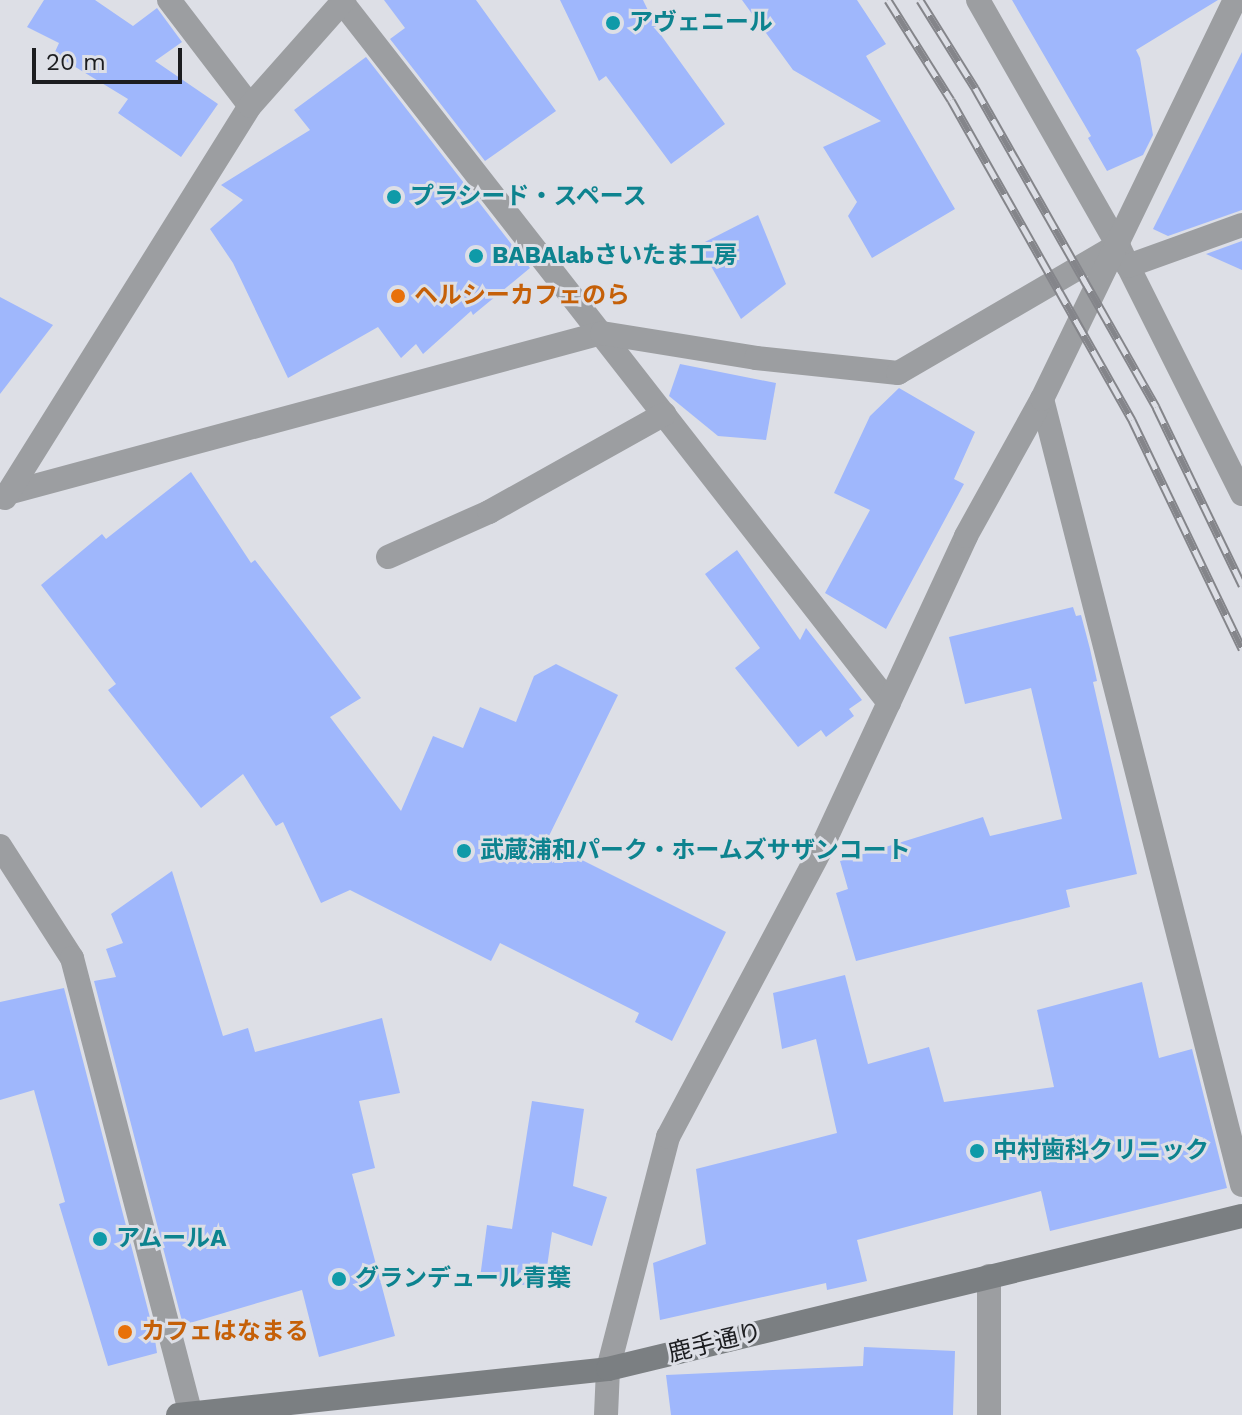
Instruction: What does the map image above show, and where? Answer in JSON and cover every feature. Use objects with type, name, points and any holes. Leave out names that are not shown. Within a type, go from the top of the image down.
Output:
[{"type":"street","points":[[169,0],[250,106]]},
{"type":"street","points":[[978,0],[1123,256],[1242,494]]},
{"type":"street","points":[[606,1415],[608,1369],[668,1137],[820,851],[966,536],[1123,256],[1235,0]]},
{"type":"street","points":[[4,500],[250,106],[343,1],[889,703]]},
{"type":"street","points":[[4,500],[602,333],[756,358],[898,373],[1123,256],[1242,225]]},
{"type":"street","points":[[1042,399],[1242,1185]]},
{"type":"street","points":[[388,557],[489,512],[664,414]]},
{"type":"street","points":[[0,846],[72,958],[191,1414]]},
{"type":"street","name":"鹿手通り","points":[[178,1415],[608,1369],[1242,1216]]},
{"type":"street","points":[[989,1276],[989,1415]]},
{"type":"building","points":[[44,0],[95,0],[133,26],[157,8],[182,42],[155,61],[218,104],[181,157],[118,113],[128,99],[54,54],[59,43],[27,27]]},
{"type":"building","points":[[384,0],[476,0],[556,111],[485,161],[390,39],[405,28]]},
{"type":"building","points":[[560,0],[643,0],[658,31],[725,124],[671,164],[606,76],[599,81]]},
{"type":"building","points":[[742,0],[857,0],[886,44],[866,56],[955,209],[872,258],[848,216],[857,202],[823,147],[881,121],[793,70]]},
{"type":"building","points":[[1012,0],[1218,0],[1136,50],[1153,135],[1143,155],[1107,171],[1088,138],[1091,136]]},
{"type":"building","points":[[1242,52],[1242,210],[1168,236],[1153,229]]},
{"type":"building","points":[[366,57],[530,268],[473,315],[471,311],[423,354],[416,344],[401,358],[378,327],[288,378],[233,263],[210,229],[243,200],[221,185],[310,130],[294,110]]},
{"type":"building","points":[[758,215],[786,284],[741,319],[699,245]]},
{"type":"building","points":[[1242,241],[1242,270],[1206,254]]},
{"type":"building","points":[[0,297],[53,325],[0,394]]},
{"type":"building","points":[[680,364],[776,383],[766,440],[718,436],[669,396]]},
{"type":"building","points":[[899,388],[975,432],[954,479],[964,484],[886,629],[825,593],[870,510],[834,493],[870,416]]},
{"type":"building","points":[[191,472],[251,563],[255,560],[361,698],[330,717],[401,811],[433,736],[463,748],[480,707],[516,722],[534,676],[556,664],[618,695],[546,842],[726,932],[672,1041],[635,1022],[639,1013],[500,943],[491,961],[350,890],[321,903],[283,822],[276,826],[243,774],[201,808],[108,690],[116,684],[41,585],[102,534],[106,539]]},
{"type":"building","points":[[737,550],[800,640],[806,628],[862,700],[849,709],[854,716],[826,737],[821,730],[798,747],[735,668],[760,648],[705,574]]},
{"type":"building","points":[[1073,607],[1076,616],[1081,615],[1090,649],[1097,681],[1093,682],[1137,874],[1066,890],[1070,907],[856,961],[836,893],[848,889],[840,861],[983,817],[990,836],[1062,819],[1031,688],[965,704],[949,637]]},
{"type":"building","points":[[172,871],[223,1036],[248,1028],[255,1052],[382,1018],[400,1093],[359,1101],[375,1168],[352,1174],[395,1336],[319,1357],[302,1290],[183,1325],[94,981],[116,977],[106,949],[123,943],[111,914]]},
{"type":"building","points":[[845,975],[868,1064],[929,1047],[944,1102],[1054,1087],[1037,1010],[1142,982],[1159,1058],[1192,1049],[1227,1188],[1050,1231],[1041,1191],[857,1240],[867,1281],[827,1290],[826,1283],[660,1320],[653,1263],[706,1244],[696,1169],[837,1133],[816,1039],[782,1049],[773,993]]},
{"type":"building","points":[[64,988],[157,1353],[108,1366],[59,1204],[65,1202],[34,1090],[0,1100],[0,1002]]},
{"type":"building","points":[[532,1101],[584,1109],[573,1186],[607,1197],[592,1246],[552,1232],[544,1288],[480,1278],[487,1225],[512,1229]]},
{"type":"building","points":[[864,1347],[955,1351],[953,1415],[671,1415],[666,1375],[863,1366]]},
{"type":"railway","points":[[888,0],[951,100],[1132,420],[1242,649]]},
{"type":"railway","points":[[920,0],[975,88],[1156,407],[1242,585]]},
{"type":"place","name":"アヴェニール","points":[[613,23]]},
{"type":"place","name":"プラシード・スペース","points":[[394,197]]},
{"type":"place","name":"BABAlabさいたま工房","points":[[476,256]]},
{"type":"place","name":"ヘルシーカフェのら","points":[[398,296]]},
{"type":"place","name":"武蔵浦和パーク・ホームズサザンコート","points":[[464,851]]},
{"type":"place","name":"中村歯科クリニック","points":[[977,1151]]},
{"type":"place","name":"アムールA","points":[[100,1239]]},
{"type":"place","name":"グランデュール青葉","points":[[339,1279]]},
{"type":"place","name":"カフェはなまる","points":[[125,1332]]}]
